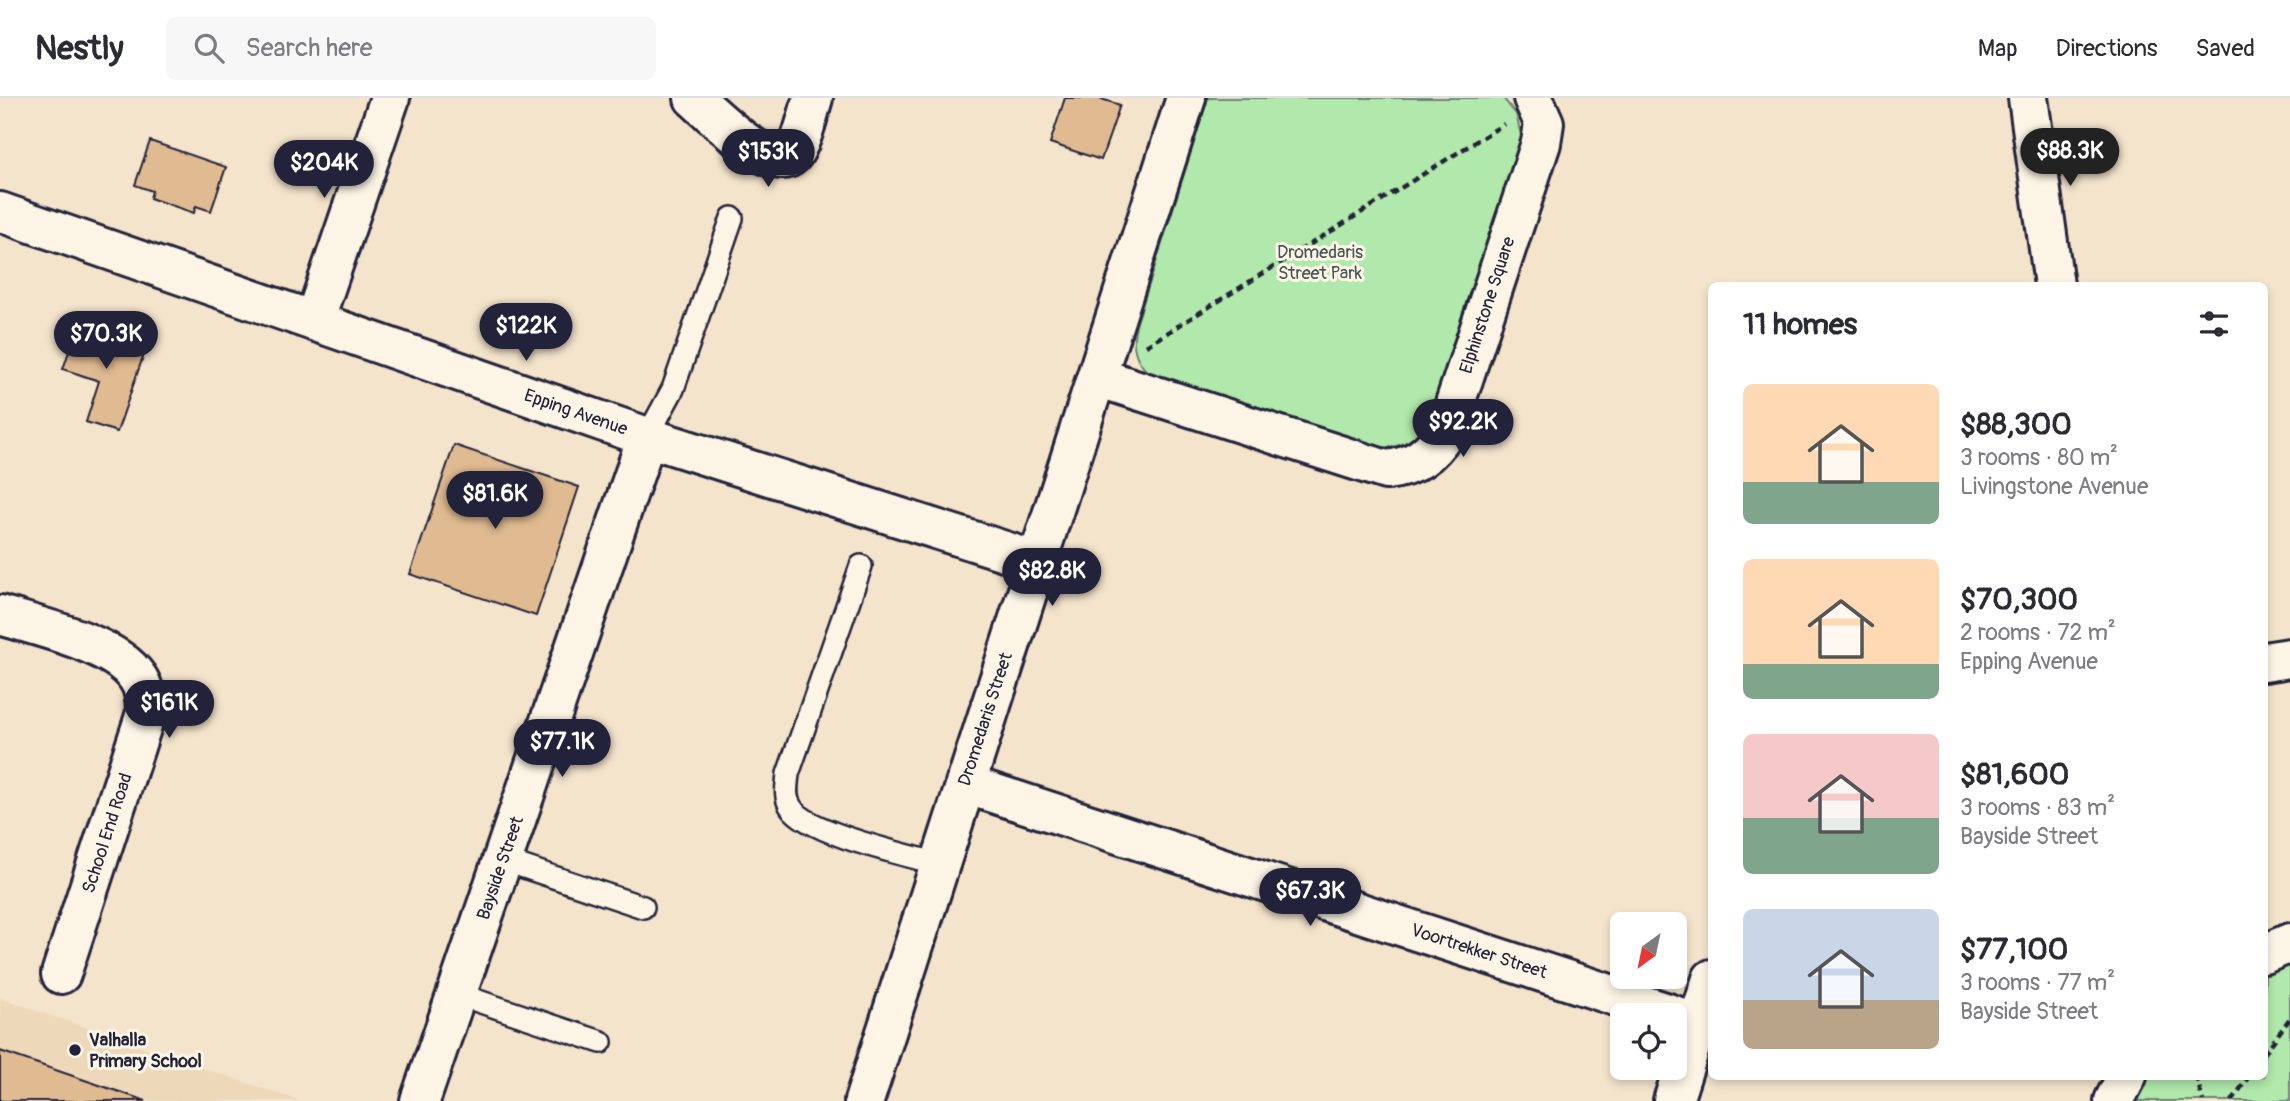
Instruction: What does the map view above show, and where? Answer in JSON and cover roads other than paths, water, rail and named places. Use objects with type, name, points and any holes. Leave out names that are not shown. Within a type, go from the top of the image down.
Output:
[{"type":"street","points":[[314,321],[390,98]]},
{"type":"street","points":[[694,98],[761,153],[775,160],[786,158],[795,152],[813,98]]},
{"type":"street","name":"Dromedaris Street","points":[[864,1101],[1186,98]]},
{"type":"street","points":[[2028,98],[2053,282]]},
{"type":"street","name":"Elphinstone Square","points":[[1097,377],[1386,470],[1406,468],[1422,460],[1446,431],[1541,143],[1544,123],[1535,101]]},
{"type":"street","name":"Epping Avenue","points":[[0,212],[647,437],[1036,561]]},
{"type":"street","name":"Bayside Street","points":[[420,1101],[647,437]]},
{"type":"street","name":"School End Road","points":[[0,615],[85,643],[115,658],[136,675],[145,694],[146,713],[61,974]]},
{"type":"street","points":[[2268,661],[2290,658]]},
{"type":"street","name":"Voortrekker Street","points":[[965,784],[1636,1003]]},
{"type":"street","points":[[2268,952],[2290,943]]},
{"type":"street","points":[[1687,1012],[1708,984]]},
{"type":"street","points":[[1673,1101],[1675,1080]]},
{"type":"street","points":[[2115,1101],[2125,1080]]},
{"type":"lane","points":[[647,437],[673,389],[732,218]]},
{"type":"lane","points":[[861,566],[788,774],[786,792],[791,807],[829,831],[939,864]]},
{"type":"lane","points":[[503,860],[643,907]]},
{"type":"lane","points":[[457,994],[601,1042]]},
{"type":"place","name":"Valhalla Primary School","points":[[75,1050]]},
{"type":"park label","name":"Dromedaris Street Park","points":[[1320,262]]}]
